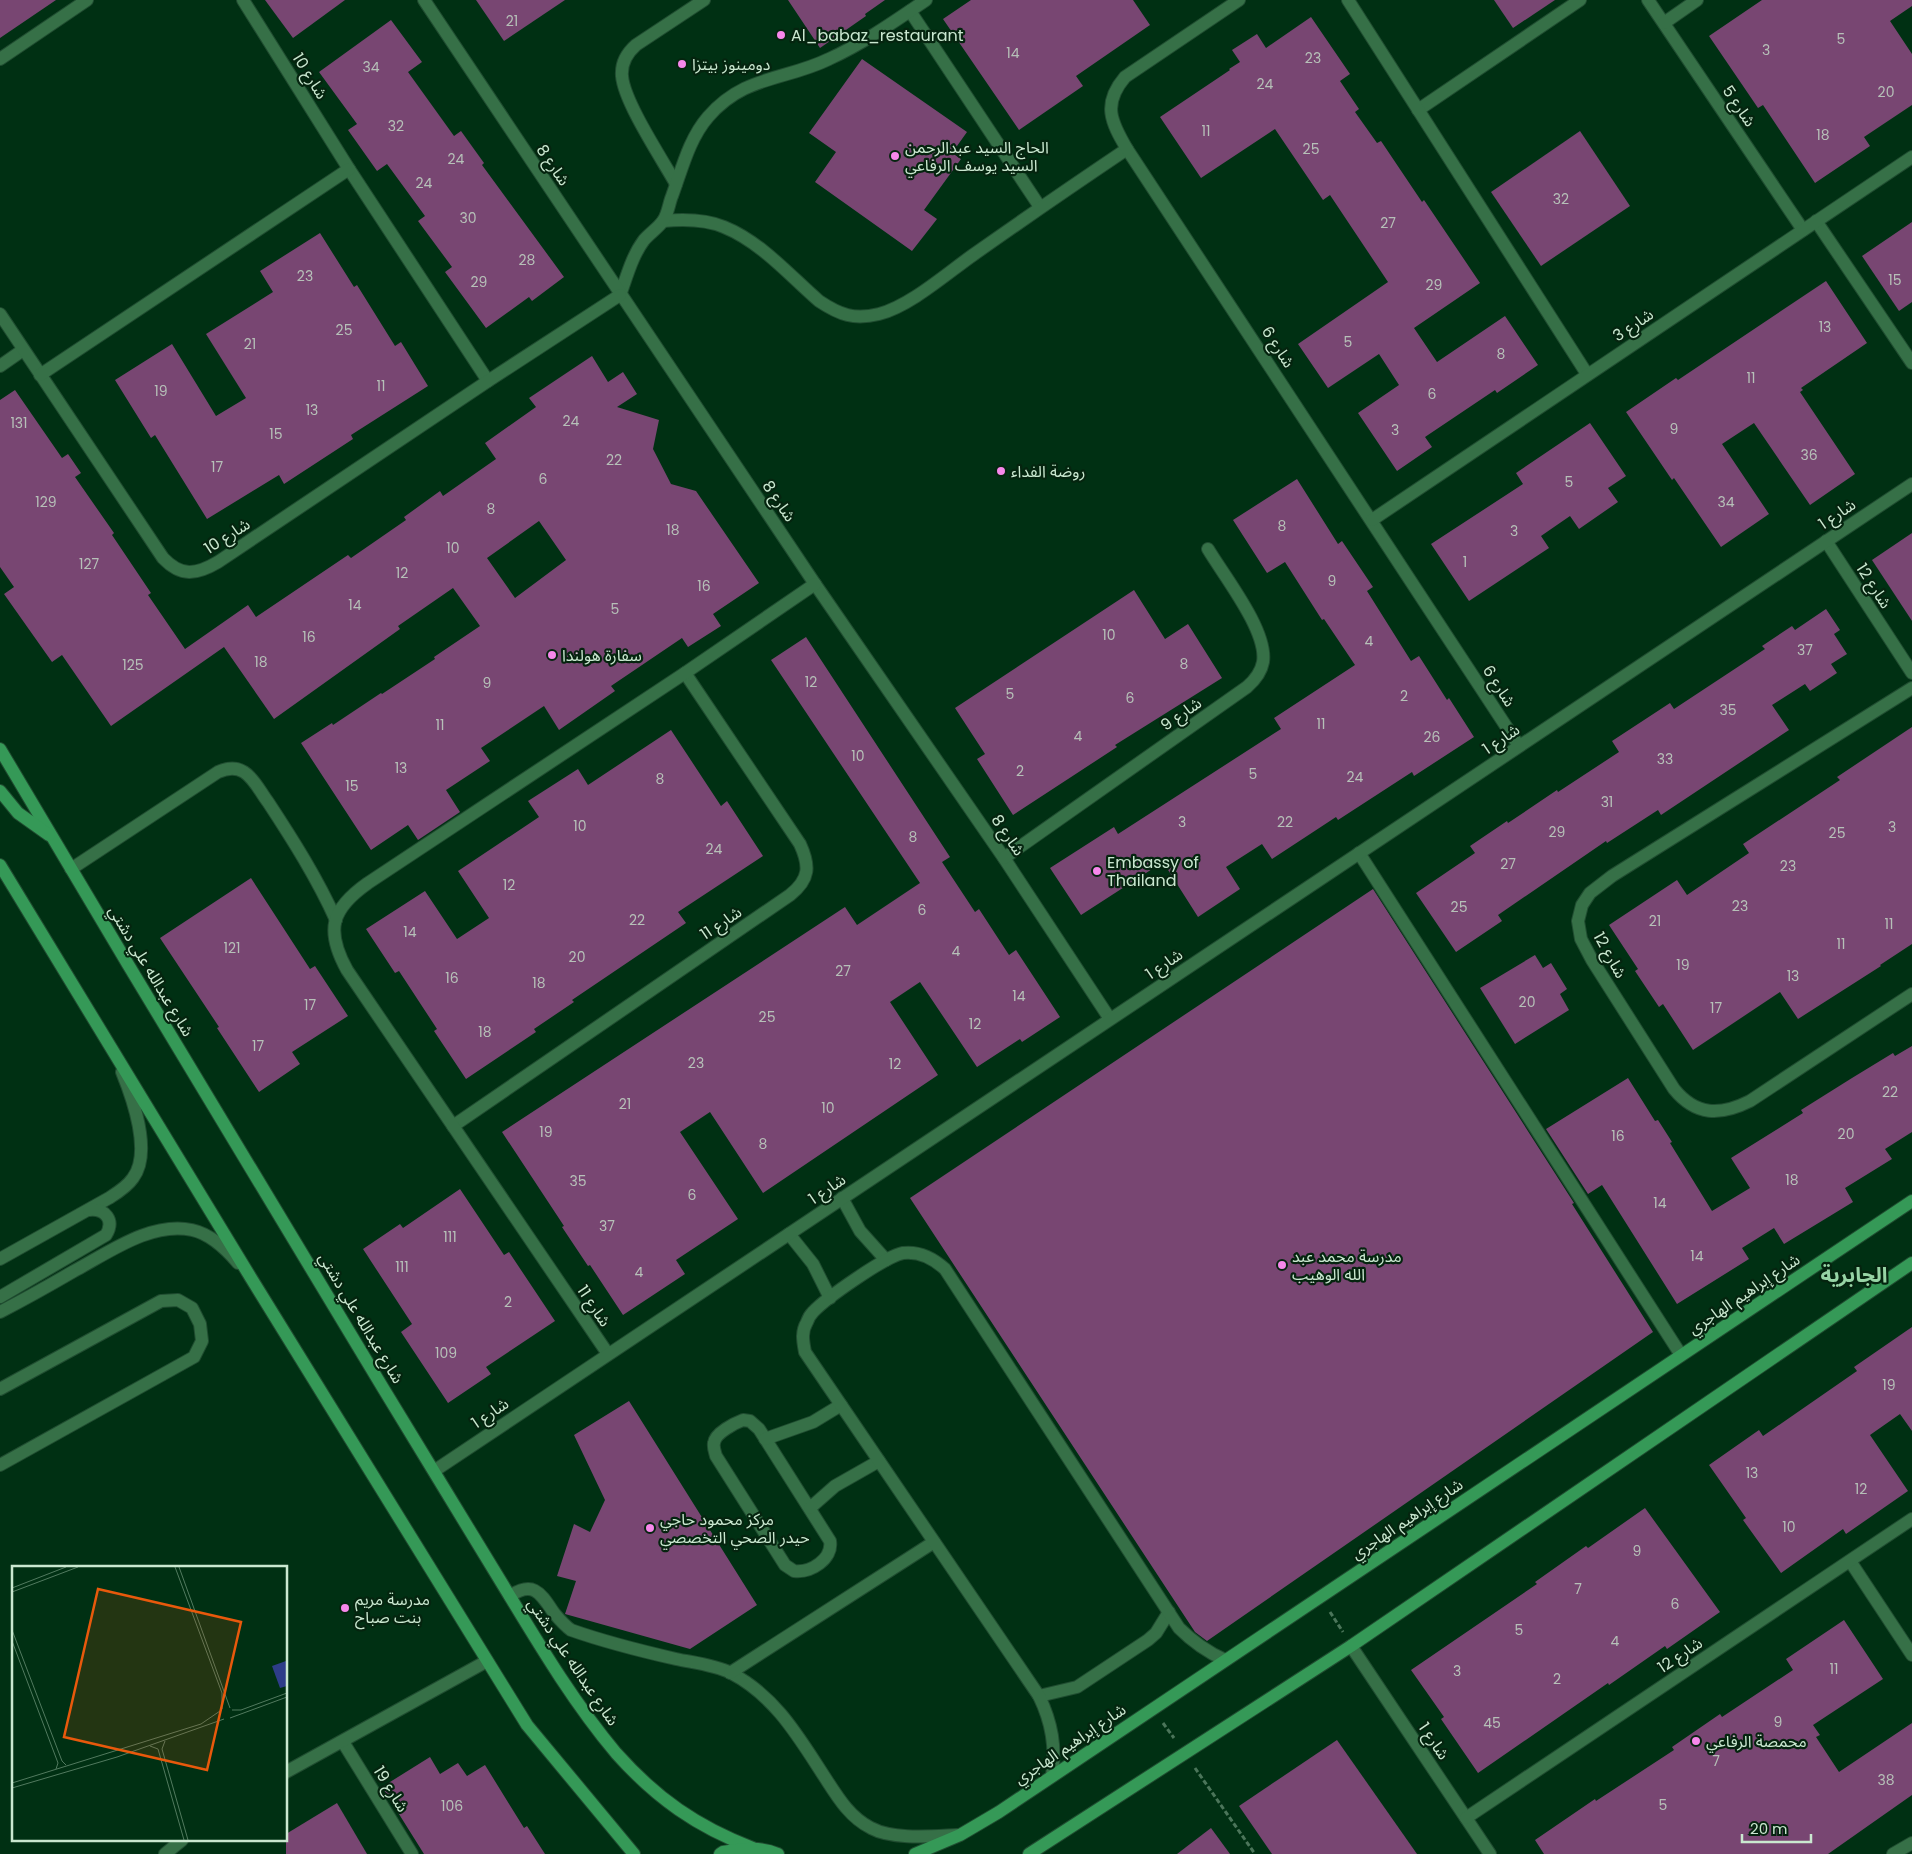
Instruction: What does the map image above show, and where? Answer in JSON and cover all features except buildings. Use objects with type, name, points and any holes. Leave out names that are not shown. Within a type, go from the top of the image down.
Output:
[{"type":"main road","name":"شارع عبدالله علي دشتي","points":[[0,749],[434,1471],[585,1714],[616,1753],[641,1779],[668,1802],[696,1822],[725,1837],[754,1848]]},
{"type":"main road","points":[[0,791],[18,813],[52,836]]},
{"type":"main road","points":[[0,865],[251,1278],[527,1726],[634,1854]]},
{"type":"main road","name":"شارع إبراهيم الهاجري","points":[[915,1854],[960,1835],[1052,1776],[1912,1201]]},
{"type":"main road","points":[[1029,1854],[1351,1646],[1912,1261]]},
{"type":"main road","points":[[720,1854],[754,1848],[770,1850],[778,1854]]},
{"type":"street","points":[[0,58],[86,0]]},
{"type":"street","name":"شارع 10","points":[[243,0],[350,170],[488,381]]},
{"type":"street","name":"شارع 8","points":[[424,0],[620,295],[815,584],[1004,858],[1110,1019]]},
{"type":"street","points":[[676,184],[628,100],[623,81],[623,67],[628,55],[636,45],[704,0]]},
{"type":"street","points":[[620,295],[640,246],[650,232],[663,221],[685,160],[698,132],[725,100],[748,86],[828,60],[851,48],[926,0]]},
{"type":"street","name":"شارع 6","points":[[1239,0],[1134,69],[1118,85],[1111,101],[1110,111],[1113,122],[1128,149],[1519,746]]},
{"type":"street","points":[[1348,0],[1587,374]]},
{"type":"street","points":[[1418,110],[1580,0]]},
{"type":"street","name":"شارع 5","points":[[1648,0],[1803,230]]},
{"type":"street","points":[[1664,23],[1697,0]]},
{"type":"street","points":[[910,11],[1040,207]]},
{"type":"street","points":[[663,221],[692,220],[724,227],[759,249],[818,301],[829,308],[842,315],[866,316],[884,312],[910,300],[1040,207],[1128,149]]},
{"type":"street","name":"شارع 3","points":[[1372,520],[1912,157]]},
{"type":"street","points":[[40,375],[350,170]]},
{"type":"street","points":[[1816,221],[1912,363]]},
{"type":"street","name":"شارع 10","points":[[0,314],[163,558],[176,570],[191,573],[205,569],[218,562],[620,295]]},
{"type":"street","points":[[0,366],[23,350]]},
{"type":"street","name":"شارع 1","points":[[434,1471],[1912,484]]},
{"type":"street","name":"شارع 12","points":[[1826,541],[1912,673]]},
{"type":"street","name":"شارع 9","points":[[1004,858],[1247,687],[1256,678],[1263,661],[1260,636],[1249,614],[1208,549]]},
{"type":"street","name":"شارع 11","points":[[608,1354],[347,970],[333,940],[336,920],[348,900],[368,883],[685,673],[815,584]]},
{"type":"street","name":"شارع 11","points":[[453,1126],[790,895],[804,881],[807,862],[800,844],[685,673]]},
{"type":"street","name":"شارع 12","points":[[1912,688],[1605,881],[1585,899],[1578,921],[1585,948],[1674,1090],[1690,1105],[1701,1109],[1721,1111],[1750,1101],[1912,994]]},
{"type":"street","points":[[71,869],[218,772],[224,769],[237,769],[250,776],[288,832],[314,874],[336,920]]},
{"type":"street","points":[[1359,853],[1682,1356]]},
{"type":"street","points":[[0,1259],[119,1192],[133,1178],[137,1171],[141,1154],[139,1130],[133,1106],[113,1052]]},
{"type":"street","points":[[842,1198],[860,1231],[886,1260]]},
{"type":"street","points":[[0,1297],[106,1235],[109,1231],[109,1222],[105,1214],[99,1209],[89,1210]]},
{"type":"street","points":[[0,1312],[125,1243],[152,1233],[174,1229],[192,1230],[208,1236],[230,1254],[251,1278]]},
{"type":"street","points":[[789,1234],[812,1264],[830,1298]]},
{"type":"street","points":[[1052,1776],[1054,1760],[1052,1727],[1038,1696],[805,1352],[802,1338],[805,1324],[812,1312],[886,1260],[904,1253],[915,1253],[936,1261],[945,1269],[1179,1628],[1208,1652],[1225,1660]]},
{"type":"street","points":[[0,1390],[161,1301],[178,1300],[192,1308],[200,1324],[202,1341],[194,1357],[0,1465]]},
{"type":"street","points":[[766,1439],[805,1426],[841,1405]]},
{"type":"street","points":[[743,1420],[755,1424],[810,1508],[830,1541],[830,1552],[823,1561],[805,1570],[794,1572],[785,1565],[716,1456],[713,1444],[718,1436],[743,1420]]},
{"type":"street","points":[[810,1508],[835,1486],[878,1461]]},
{"type":"street","name":"شارع 12","points":[[1466,1818],[1912,1519]]},
{"type":"street","points":[[730,1673],[934,1542]]},
{"type":"street","points":[[1850,1561],[1912,1655]]},
{"type":"street","points":[[510,1596],[520,1590],[532,1589],[543,1596],[562,1622],[571,1630],[651,1653],[712,1666],[730,1673],[757,1690],[773,1703],[786,1719],[842,1804],[856,1818],[872,1829],[884,1833],[917,1836],[960,1835]]},
{"type":"street","points":[[1038,1696],[1077,1687],[1148,1640],[1156,1633],[1168,1612]]},
{"type":"street","name":"شارع 1","points":[[1351,1646],[1490,1854]]},
{"type":"street","points":[[288,1771],[487,1661]]},
{"type":"street","name":"شارع 19","points":[[343,1742],[412,1854]]},
{"type":"street","points":[[165,1854],[180,1842]]},
{"type":"street","points":[[1893,1854],[1912,1843]]},
{"type":"path","points":[[1321,1597],[1351,1646]]},
{"type":"path","points":[[1153,1708],[1254,1854]]},
{"type":"place","name":"Al_babaz_restaurant","points":[[781,35]]},
{"type":"place","name":"دومينوز بيتزا","points":[[682,64]]},
{"type":"place","name":"الحاج السيد عبدالرحمن السيد يوسف الرفاعي","points":[[895,156]]},
{"type":"place","name":"روضة الفداء","points":[[1001,471]]},
{"type":"place","name":"سفارة هولندا","points":[[552,655]]},
{"type":"place","name":"Embassy of Thailand","points":[[1097,871]]},
{"type":"place","name":"مدرسة محمد عبد الله الوهيب","points":[[1282,1265]]},
{"type":"place","name":"مركز محمود حاجي حيدر الصحي التخصصي","points":[[650,1528]]},
{"type":"place","name":"مدرسة مريم بنت صباح","points":[[345,1608]]},
{"type":"place","name":"محمصة الرفاعي","points":[[1696,1741]]},
{"type":"district","name":"الجابرية","points":[[1854,1274]]}]
